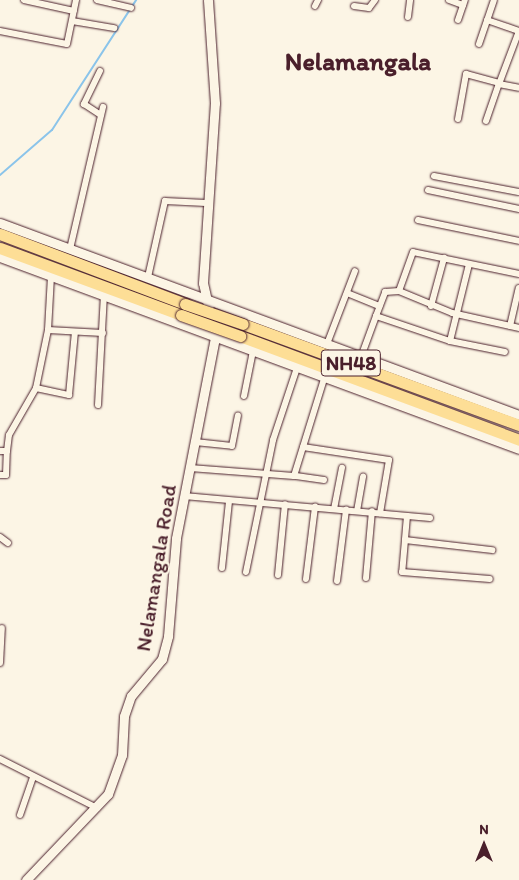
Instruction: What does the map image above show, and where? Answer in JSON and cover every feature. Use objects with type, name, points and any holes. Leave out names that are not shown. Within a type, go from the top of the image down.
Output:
[{"type":"highway","name":"NH48","points":[[0,234],[185,304],[519,425]]},
{"type":"highway","name":"NH48","points":[[0,248],[519,440]]},
{"type":"street","points":[[24,0],[43,2],[74,11]]},
{"type":"street","points":[[0,31],[67,44],[76,0]]},
{"type":"street","points":[[97,0],[131,8]]},
{"type":"street","points":[[208,0],[215,103],[206,203],[205,298],[215,337]]},
{"type":"street","points":[[354,6],[368,8],[375,0]]},
{"type":"street","points":[[408,17],[410,0]]},
{"type":"street","points":[[449,0],[464,2],[458,20]]},
{"type":"street","points":[[479,44],[494,0]]},
{"type":"street","points":[[486,121],[519,31],[487,20]]},
{"type":"street","points":[[72,21],[114,28]]},
{"type":"street","points":[[100,71],[84,104],[101,115]]},
{"type":"street","points":[[458,119],[466,74],[519,88]]},
{"type":"street","points":[[70,248],[103,107]]},
{"type":"street","points":[[434,176],[519,192]]},
{"type":"street","points":[[428,190],[519,209]]},
{"type":"street","points":[[148,277],[165,202],[206,203]]},
{"type":"street","points":[[418,220],[519,241]]},
{"type":"street","points":[[0,223],[519,415]]},
{"type":"street","points":[[399,291],[413,252],[519,274]]},
{"type":"street","points":[[0,257],[253,351],[298,365],[519,449]]},
{"type":"street","points":[[431,306],[444,258]]},
{"type":"street","points":[[450,341],[469,264]]},
{"type":"street","points":[[327,344],[355,271]]},
{"type":"street","points":[[0,475],[6,475],[3,451],[9,435],[36,388],[48,330],[51,276]]},
{"type":"street","points":[[510,326],[519,288]]},
{"type":"street","points":[[361,356],[385,292],[399,291],[431,306],[519,328]]},
{"type":"street","points":[[347,294],[380,306]]},
{"type":"street","points":[[98,405],[104,295]]},
{"type":"street","points":[[376,316],[450,341],[505,352]]},
{"type":"street","points":[[48,330],[103,333]]},
{"type":"street","points":[[36,388],[69,395],[76,332]]},
{"type":"street","name":"Nelamangala Road","points":[[26,880],[97,808],[108,794],[122,755],[124,716],[131,696],[162,659],[184,496],[215,337]]},
{"type":"street","points":[[244,396],[253,351]]},
{"type":"street","points":[[246,572],[266,474],[298,365]]},
{"type":"street","points":[[294,476],[325,376]]},
{"type":"street","points":[[195,442],[232,446],[238,416]]},
{"type":"street","points":[[303,447],[389,460],[380,513]]},
{"type":"street","points":[[190,468],[324,480]]},
{"type":"street","points":[[334,509],[342,468]]},
{"type":"street","points":[[357,511],[363,478]]},
{"type":"street","points":[[184,496],[229,502],[285,504],[430,518]]},
{"type":"street","points":[[222,568],[229,502]]},
{"type":"street","points":[[278,575],[285,504]]},
{"type":"street","points":[[306,579],[315,507]]},
{"type":"street","points":[[337,581],[346,510]]},
{"type":"street","points":[[366,578],[372,511]]},
{"type":"street","points":[[407,516],[402,572],[490,579]]},
{"type":"street","points":[[0,537],[8,543]]},
{"type":"street","points":[[405,540],[492,550]]},
{"type":"street","points":[[0,663],[2,628]]},
{"type":"street","points":[[0,759],[34,778],[97,808]]},
{"type":"street","points":[[20,815],[34,778]]},
{"type":"waterway","points":[[0,175],[52,130],[136,0]]},
{"type":"district","name":"Nelamangala","points":[[358,62]]}]
